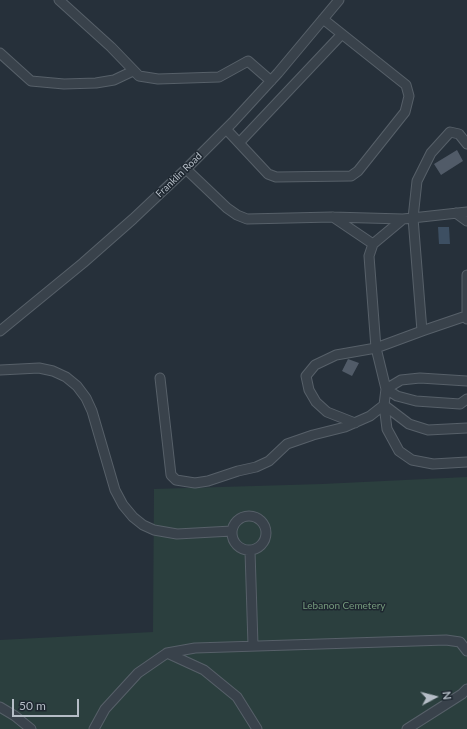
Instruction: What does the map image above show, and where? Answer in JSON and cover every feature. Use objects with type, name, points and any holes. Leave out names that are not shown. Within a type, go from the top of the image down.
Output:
[{"type":"street","points":[[59,0],[111,47],[139,76],[158,79],[219,77],[248,60],[271,81]]},
{"type":"street","name":"Franklin Road","points":[[0,332],[88,258],[186,169],[271,81],[339,0]]},
{"type":"street","points":[[226,129],[268,174],[276,177],[351,176],[358,171],[405,112],[409,96],[406,85],[323,19]]},
{"type":"street","points":[[239,143],[342,34]]},
{"type":"street","points":[[0,53],[31,81],[64,84],[96,83],[114,80],[133,71]]},
{"type":"street","points":[[422,331],[413,218],[417,181],[431,152],[450,132],[459,134],[467,144]]},
{"type":"street","points":[[186,169],[227,208],[237,215],[247,219],[332,217],[403,219],[467,212]]},
{"type":"street","points":[[456,213],[467,221]]},
{"type":"street","points":[[332,217],[373,244]]},
{"type":"street","points":[[403,219],[373,244],[369,256],[376,348],[386,389],[384,405],[387,429],[399,451],[412,460],[433,464],[467,462]]},
{"type":"street","points":[[355,423],[327,412],[316,402],[309,390],[306,376],[315,365],[336,355],[376,348],[422,331],[465,318],[467,275]]},
{"type":"street","points":[[0,370],[39,368],[53,371],[66,377],[77,386],[86,398],[92,411],[115,490],[123,505],[133,517],[143,524],[154,530],[177,534],[232,531]]},
{"type":"street","points":[[160,378],[171,475],[176,480],[195,482],[208,481],[232,472],[256,467],[269,461],[287,444],[355,423],[370,416],[384,405]]},
{"type":"street","points":[[386,389],[401,380],[420,378],[467,381]]},
{"type":"street","points":[[386,389],[397,396],[416,401],[460,404],[467,399]]},
{"type":"street","points":[[384,405],[409,424],[428,430],[467,428]]},
{"type":"street","points":[[248,515],[257,517],[262,521],[267,532],[265,541],[256,549],[250,551],[239,547],[235,543],[232,538],[232,531],[237,520],[248,515]]},
{"type":"street","points":[[250,551],[253,645]]},
{"type":"street","points":[[94,729],[105,709],[138,673],[166,654],[195,648],[253,645],[446,640],[460,642],[467,651]]},
{"type":"street","points":[[166,654],[204,670],[237,697],[257,729]]},
{"type":"street","points":[[407,729],[462,694],[467,689]]},
{"type":"street","points":[[0,707],[15,716],[31,729]]},
{"type":"green space","name":"Lebanon Cemetery","points":[[467,477],[467,729],[0,729],[0,640],[153,632],[154,489],[322,484]]},
{"type":"water","points":[[438,227],[449,227],[450,244],[439,244]]},
{"type":"building","points":[[457,150],[463,161],[441,175],[434,164]]},
{"type":"building","points":[[348,359],[359,363],[352,376],[342,371]]}]
